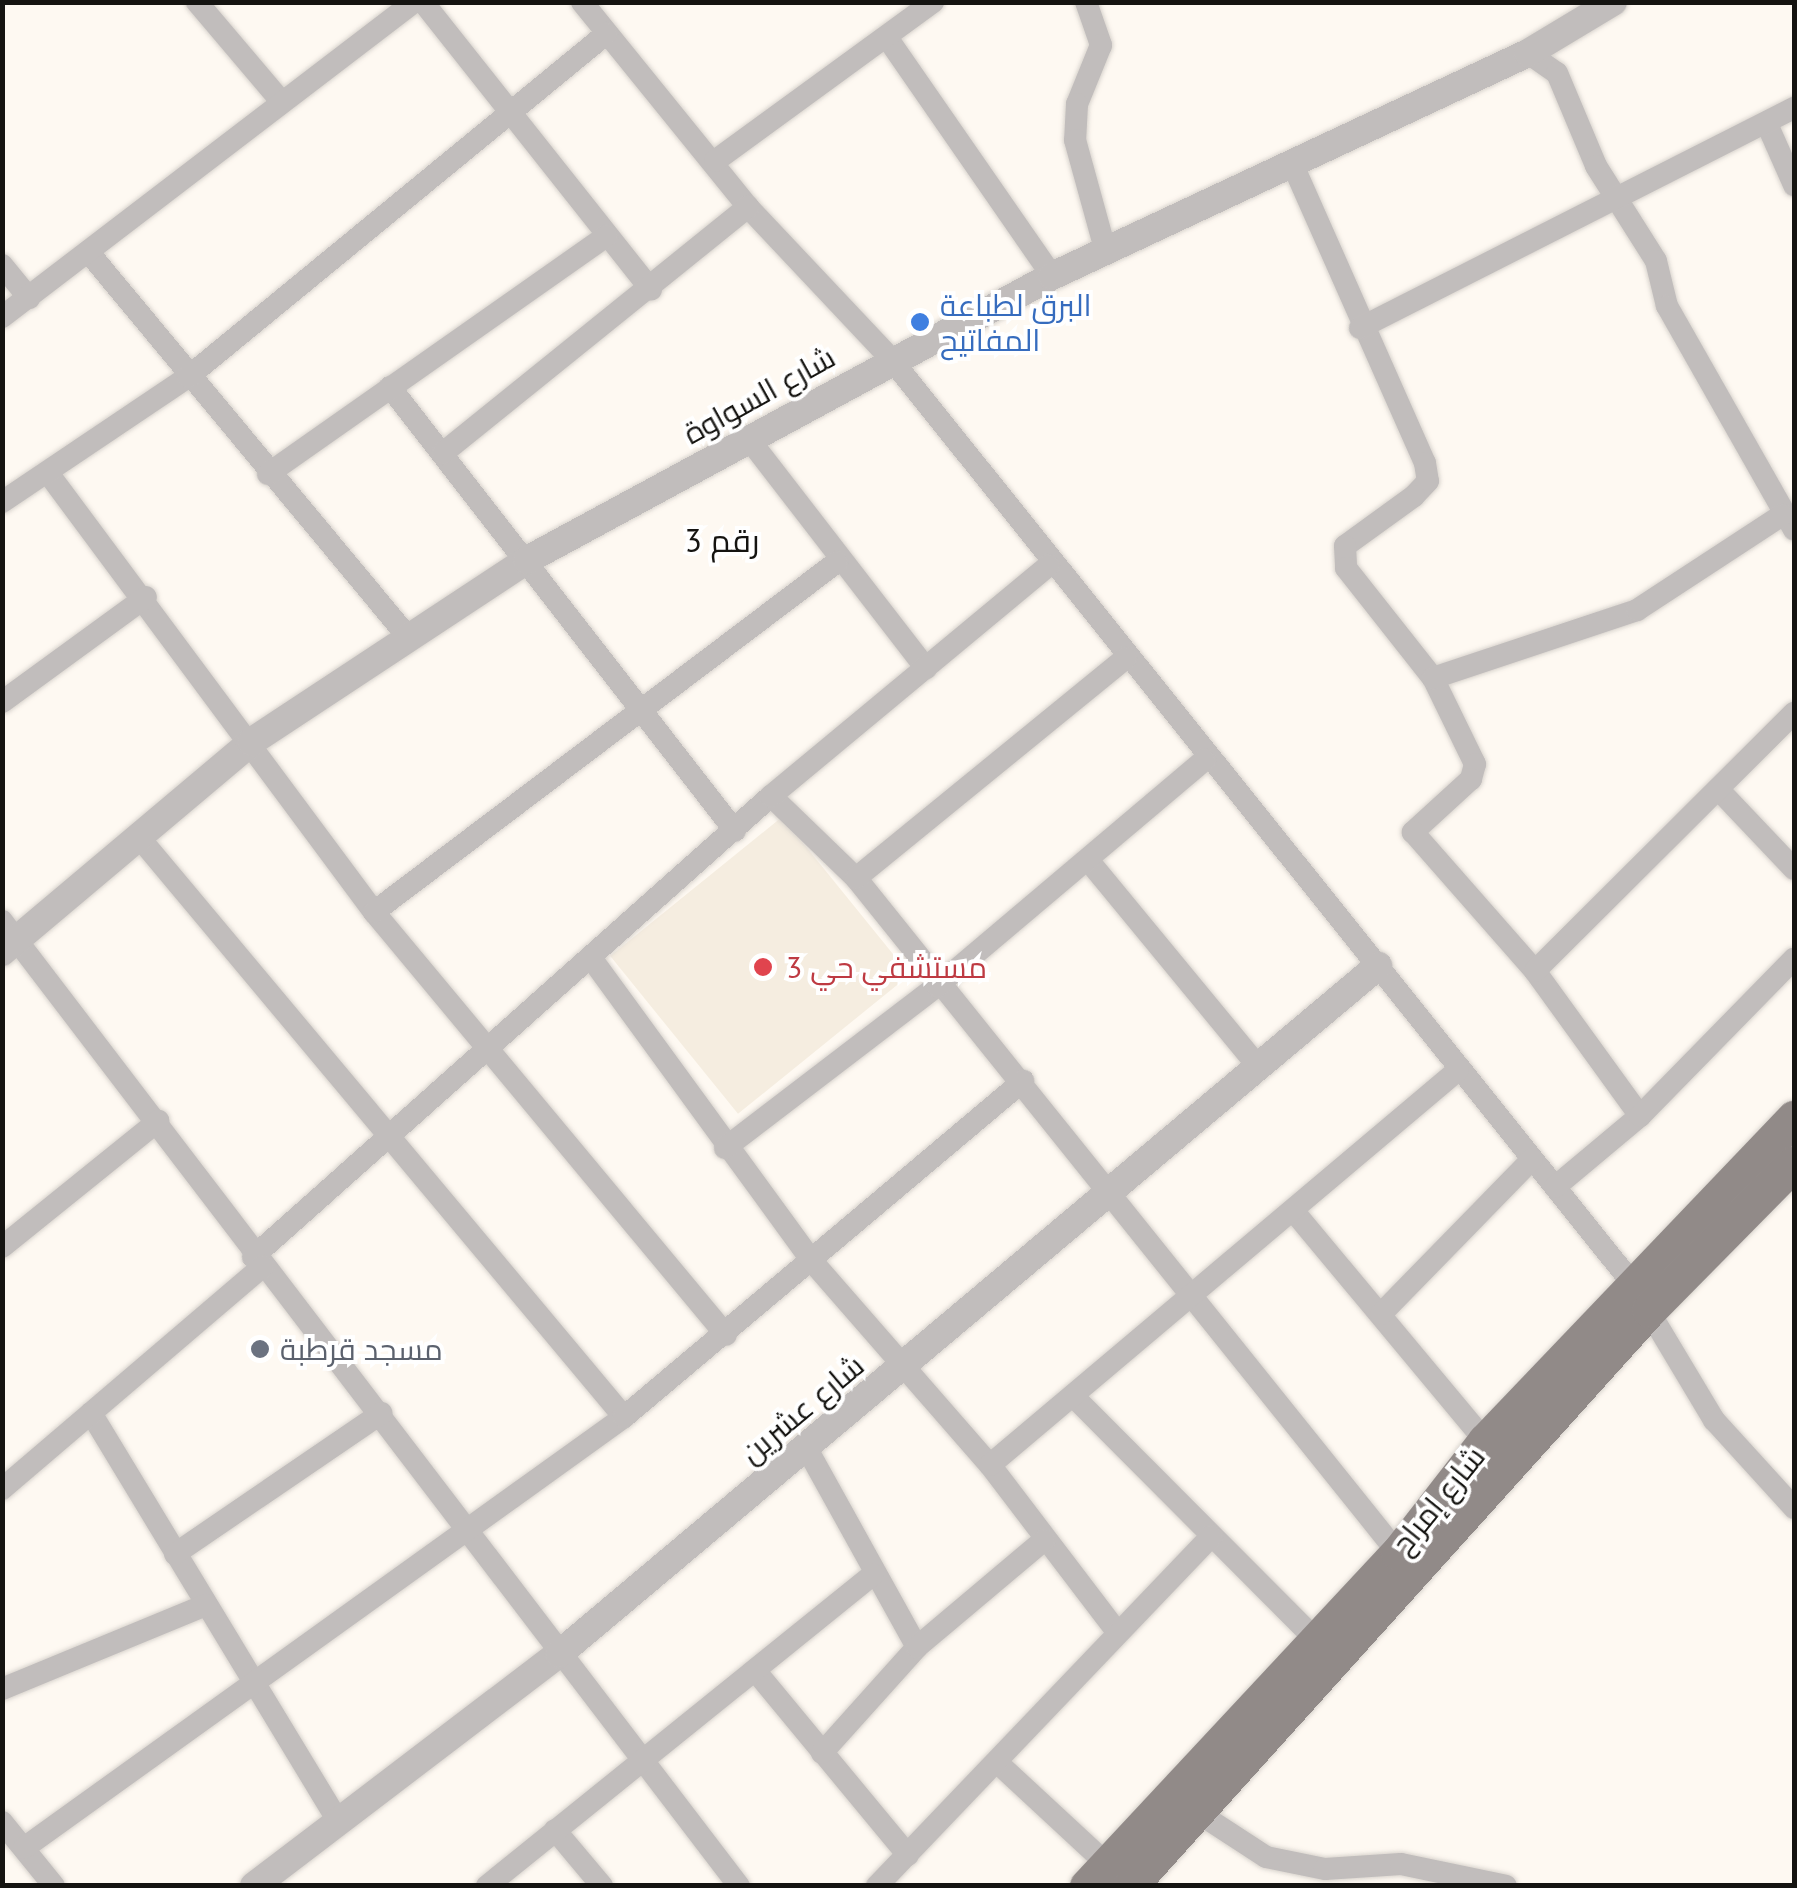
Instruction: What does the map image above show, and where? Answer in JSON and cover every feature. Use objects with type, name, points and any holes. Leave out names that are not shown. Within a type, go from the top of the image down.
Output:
[{"type":"main road","name":"شارع إمراح","points":[[1108,1878],[1196,1812],[1794,1118]]},
{"type":"main road","name":"شارع إمراح","points":[[1108,1878],[1398,1552],[1485,1441],[1641,1296],[1794,1163]]},
{"type":"street","points":[[197,2],[281,100]]},
{"type":"street","points":[[2,317],[90,254],[281,100],[414,2]]},
{"type":"street","points":[[423,2],[516,114],[651,290]]},
{"type":"street","points":[[582,2],[715,160],[748,206],[890,359],[1204,760],[1556,1186],[1641,1296],[1714,1420],[1794,1508]]},
{"type":"street","points":[[715,160],[933,2]]},
{"type":"street","points":[[1086,2],[1101,44],[1077,104],[1075,140],[1105,249]]},
{"type":"street","name":"شارع السواوة","points":[[7,938],[251,742],[405,634],[527,560],[890,359],[1105,249],[1528,53],[1613,2]]},
{"type":"street","points":[[3,502],[188,377],[516,114],[606,34]]},
{"type":"street","points":[[888,38],[1052,276]]},
{"type":"street","points":[[1433,678],[1637,610],[1788,522],[1615,195],[1557,73],[1528,53]]},
{"type":"street","points":[[1360,328],[1615,195],[1794,108]]},
{"type":"street","points":[[1767,124],[1794,185]]},
{"type":"street","points":[[1292,164],[1428,481],[1356,530],[1346,568],[1433,678],[1475,772],[1413,832],[1535,971],[1640,1116]]},
{"type":"street","points":[[443,452],[651,290],[748,206]]},
{"type":"street","points":[[268,474],[607,236]]},
{"type":"street","points":[[90,254],[268,474],[405,634]]},
{"type":"street","points":[[2,265],[28,298]]},
{"type":"street","points":[[390,388],[735,831]]},
{"type":"street","points":[[748,438],[837,562],[926,668]]},
{"type":"street","points":[[48,473],[146,596],[374,912],[493,1048],[726,1335]]},
{"type":"street","points":[[374,912],[837,562]]},
{"type":"street","points":[[2,1489],[258,1262],[390,1135],[594,962],[772,796],[1049,565]]},
{"type":"street","points":[[2,702],[146,596]]},
{"type":"street","points":[[856,878],[1126,658]]},
{"type":"street","points":[[1535,971],[1794,713]]},
{"type":"street","points":[[725,1148],[936,986],[1204,760]]},
{"type":"street","points":[[1718,788],[1794,869]]},
{"type":"street","points":[[772,796],[856,878],[936,986],[1022,1081],[1192,1302],[1398,1552]]},
{"type":"street","points":[[138,836],[624,1417]]},
{"type":"street","points":[[1088,860],[1256,1064]]},
{"type":"street","points":[[7,938],[158,1121],[258,1262],[382,1412],[640,1764],[740,1886]]},
{"type":"street","points":[[1556,1186],[1640,1116],[1794,959]]},
{"type":"street","points":[[594,962],[725,1148],[811,1260],[900,1370],[990,1465],[1117,1632]]},
{"type":"street","name":"شارع عشرين","points":[[254,1886],[559,1654],[900,1370],[1107,1189],[1378,966]]},
{"type":"street","points":[[990,1465],[1077,1400],[1458,1070]]},
{"type":"street","points":[[24,1848],[257,1688],[624,1417],[726,1335],[1022,1081]]},
{"type":"street","points":[[2,1247],[158,1121]]},
{"type":"street","points":[[1382,1314],[1532,1159]]},
{"type":"street","points":[[1296,1214],[1485,1441]]},
{"type":"street","points":[[1077,1400],[1316,1640]]},
{"type":"street","points":[[91,1412],[338,1823]]},
{"type":"street","points":[[175,1554],[382,1412]]},
{"type":"street","points":[[806,1447],[872,1576],[918,1646]]},
{"type":"street","points":[[877,1886],[1001,1766],[1117,1632],[1212,1536]]},
{"type":"street","points":[[822,1752],[918,1646],[1044,1540]]},
{"type":"street","points":[[488,1886],[758,1674],[872,1576]]},
{"type":"street","points":[[2,1690],[206,1605]]},
{"type":"street","points":[[758,1674],[908,1855]]},
{"type":"street","points":[[1001,1766],[1108,1878]]},
{"type":"street","points":[[1196,1812],[1266,1856],[1325,1870],[1401,1864],[1502,1885]]},
{"type":"street","points":[[2,1822],[54,1886]]},
{"type":"street","points":[[555,1830],[602,1886]]},
{"type":"shaded area","name":"مستشفي حي 3","points":[[782,817],[910,975],[738,1114],[610,956]]},
{"type":"place","name":"البرق لطباعة المفاتيح","points":[[920,322]]},
{"type":"place","name":"مستشفي حي 3","points":[[763,967]]},
{"type":"place","name":"مسجد قرطبة","points":[[260,1349]]},
{"type":"district","name":"رقم 3","points":[[722,540]]}]
